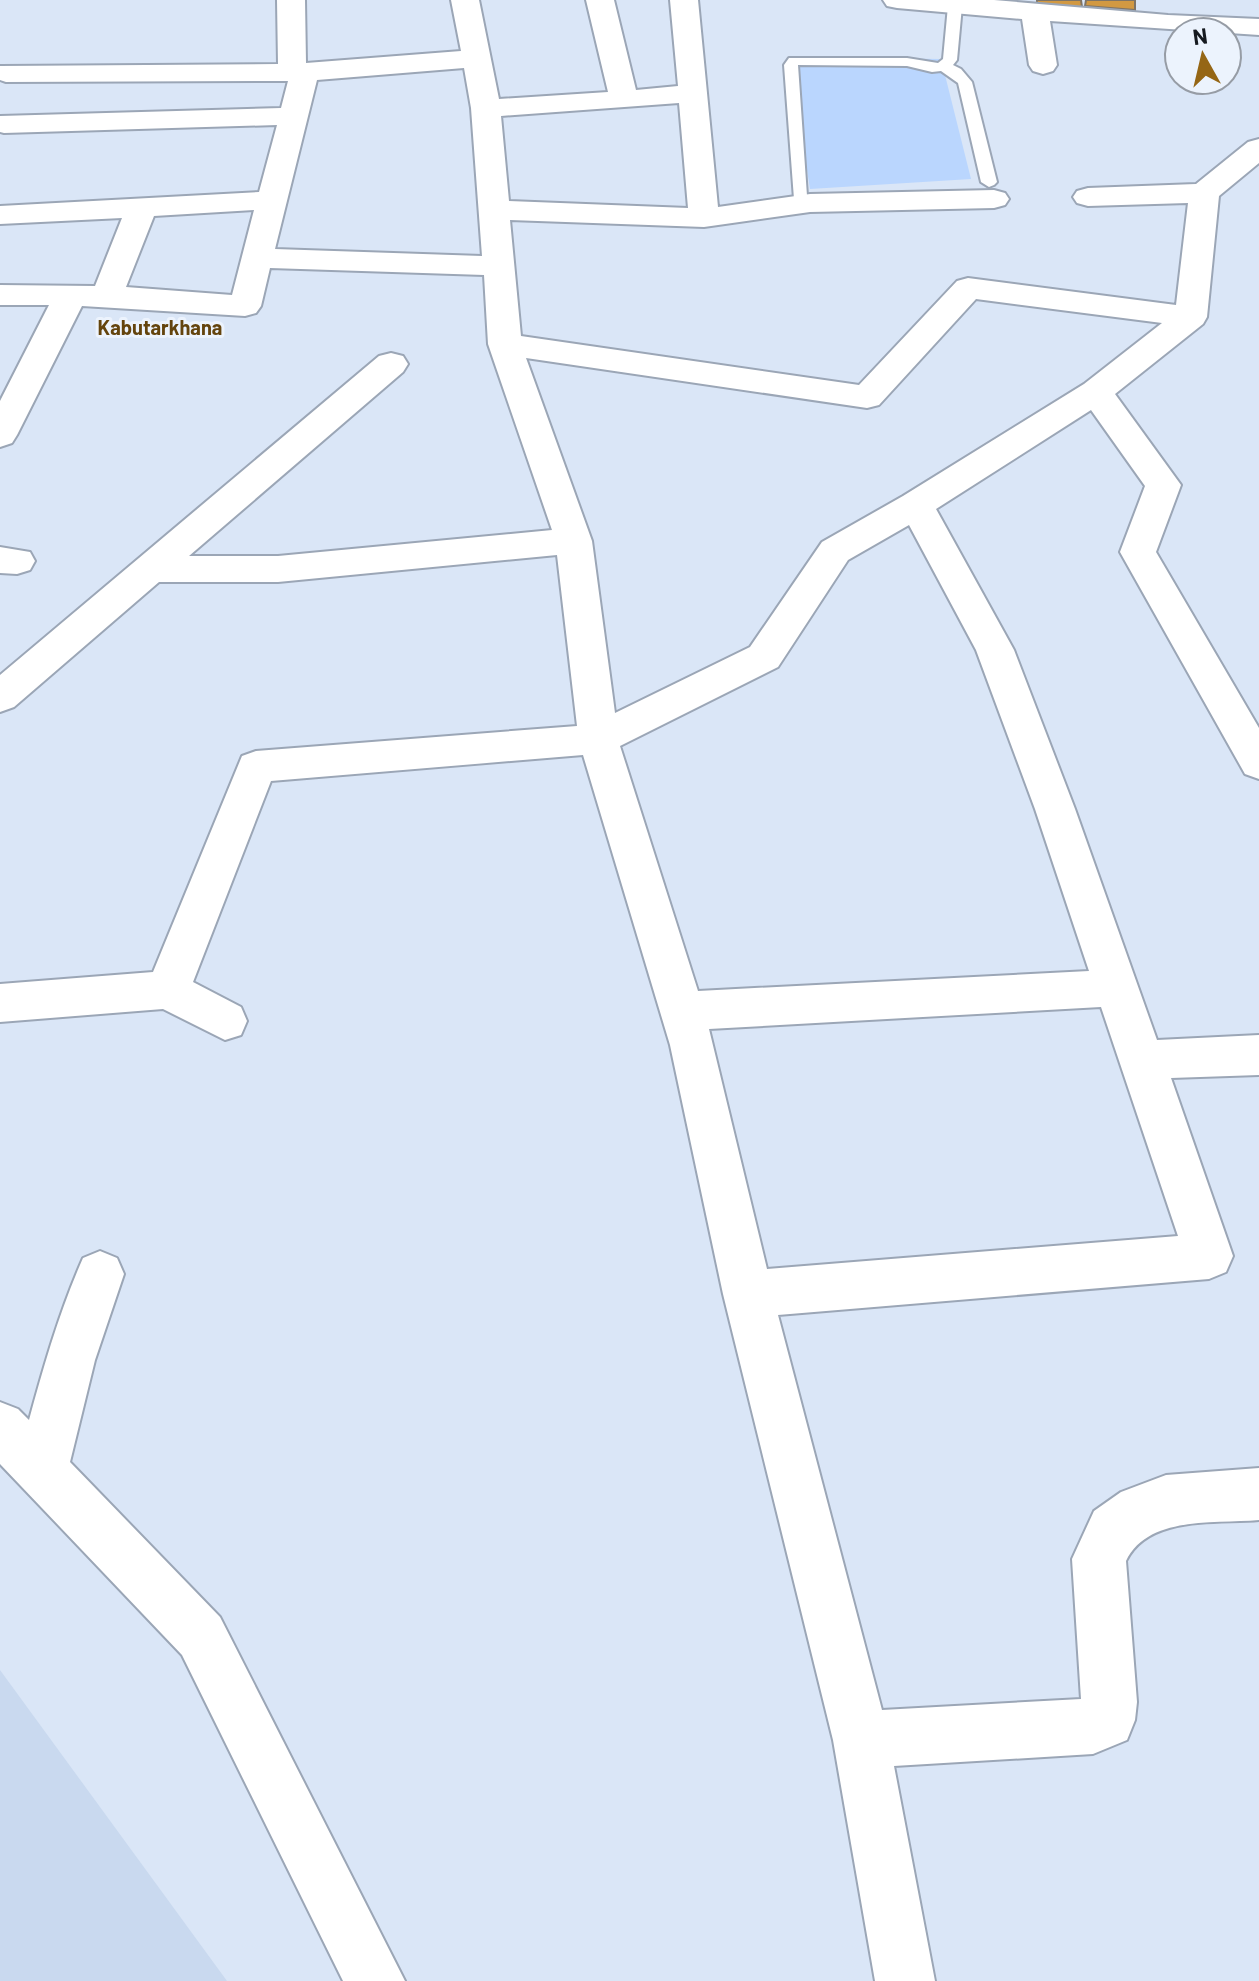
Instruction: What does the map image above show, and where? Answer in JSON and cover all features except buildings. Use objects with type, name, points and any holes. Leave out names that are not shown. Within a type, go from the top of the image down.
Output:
[{"type":"street","points":[[0,295],[107,296],[245,306],[292,116],[298,72],[291,0]]},
{"type":"street","points":[[465,0],[486,108],[505,344],[574,541],[598,739],[683,1011],[748,1294],[861,1740],[905,1981]]},
{"type":"street","points":[[600,0],[624,100]]},
{"type":"street","points":[[684,0],[704,218]]},
{"type":"street","points":[[897,0],[1259,27]]},
{"type":"street","points":[[1030,8],[1043,65]]},
{"type":"street","points":[[6,73],[298,72],[477,58]]},
{"type":"street","points":[[486,108],[692,93]]},
{"type":"street","points":[[4,124],[292,116]]},
{"type":"street","points":[[1088,197],[1204,193],[1259,148]]},
{"type":"street","points":[[493,210],[704,218],[810,203],[992,191]]},
{"type":"street","points":[[168,990],[256,767],[598,739],[764,657],[835,551],[916,505],[1096,392],[1191,317],[1204,193]]},
{"type":"street","points":[[0,215],[272,200]]},
{"type":"street","points":[[107,296],[142,206]]},
{"type":"street","points":[[257,258],[498,266]]},
{"type":"street","points":[[505,344],[867,397],[968,288],[1191,317]]},
{"type":"street","points":[[0,435],[70,297]]},
{"type":"street","points":[[0,697],[391,364]]},
{"type":"street","points":[[1096,392],[1163,485],[1138,552],[1242,698],[1259,763]]},
{"type":"street","points":[[748,1294],[1209,1256],[1055,809],[995,650],[916,505]]},
{"type":"street","points":[[147,569],[278,569],[574,541]]},
{"type":"street","points":[[683,1011],[1116,988]]},
{"type":"street","points":[[0,1003],[168,990],[225,1021]]},
{"type":"street","points":[[1140,1060],[1259,1055]]},
{"type":"street","points":[[42,1471],[70,1360],[100,1274]]},
{"type":"street","points":[[0,1427],[201,1636],[375,1981]]},
{"type":"street","points":[[861,1740],[1093,1726],[1107,1720],[1109,1702],[1099,1559],[1113,1530],[1140,1511],[1166,1501],[1259,1494]]},
{"type":"lane","points":[[799,196],[791,65],[794,61],[907,62],[932,68],[943,66],[950,60],[955,6]]},
{"type":"lane","points":[[943,66],[956,72],[965,82],[992,191]]},
{"type":"shaded area","points":[[789,57],[941,59],[971,179],[810,189]]},
{"type":"shaded area","points":[[0,1670],[227,1981],[0,1981]]},
{"type":"district","name":"Kabutarkhana","points":[[160,327]]}]
